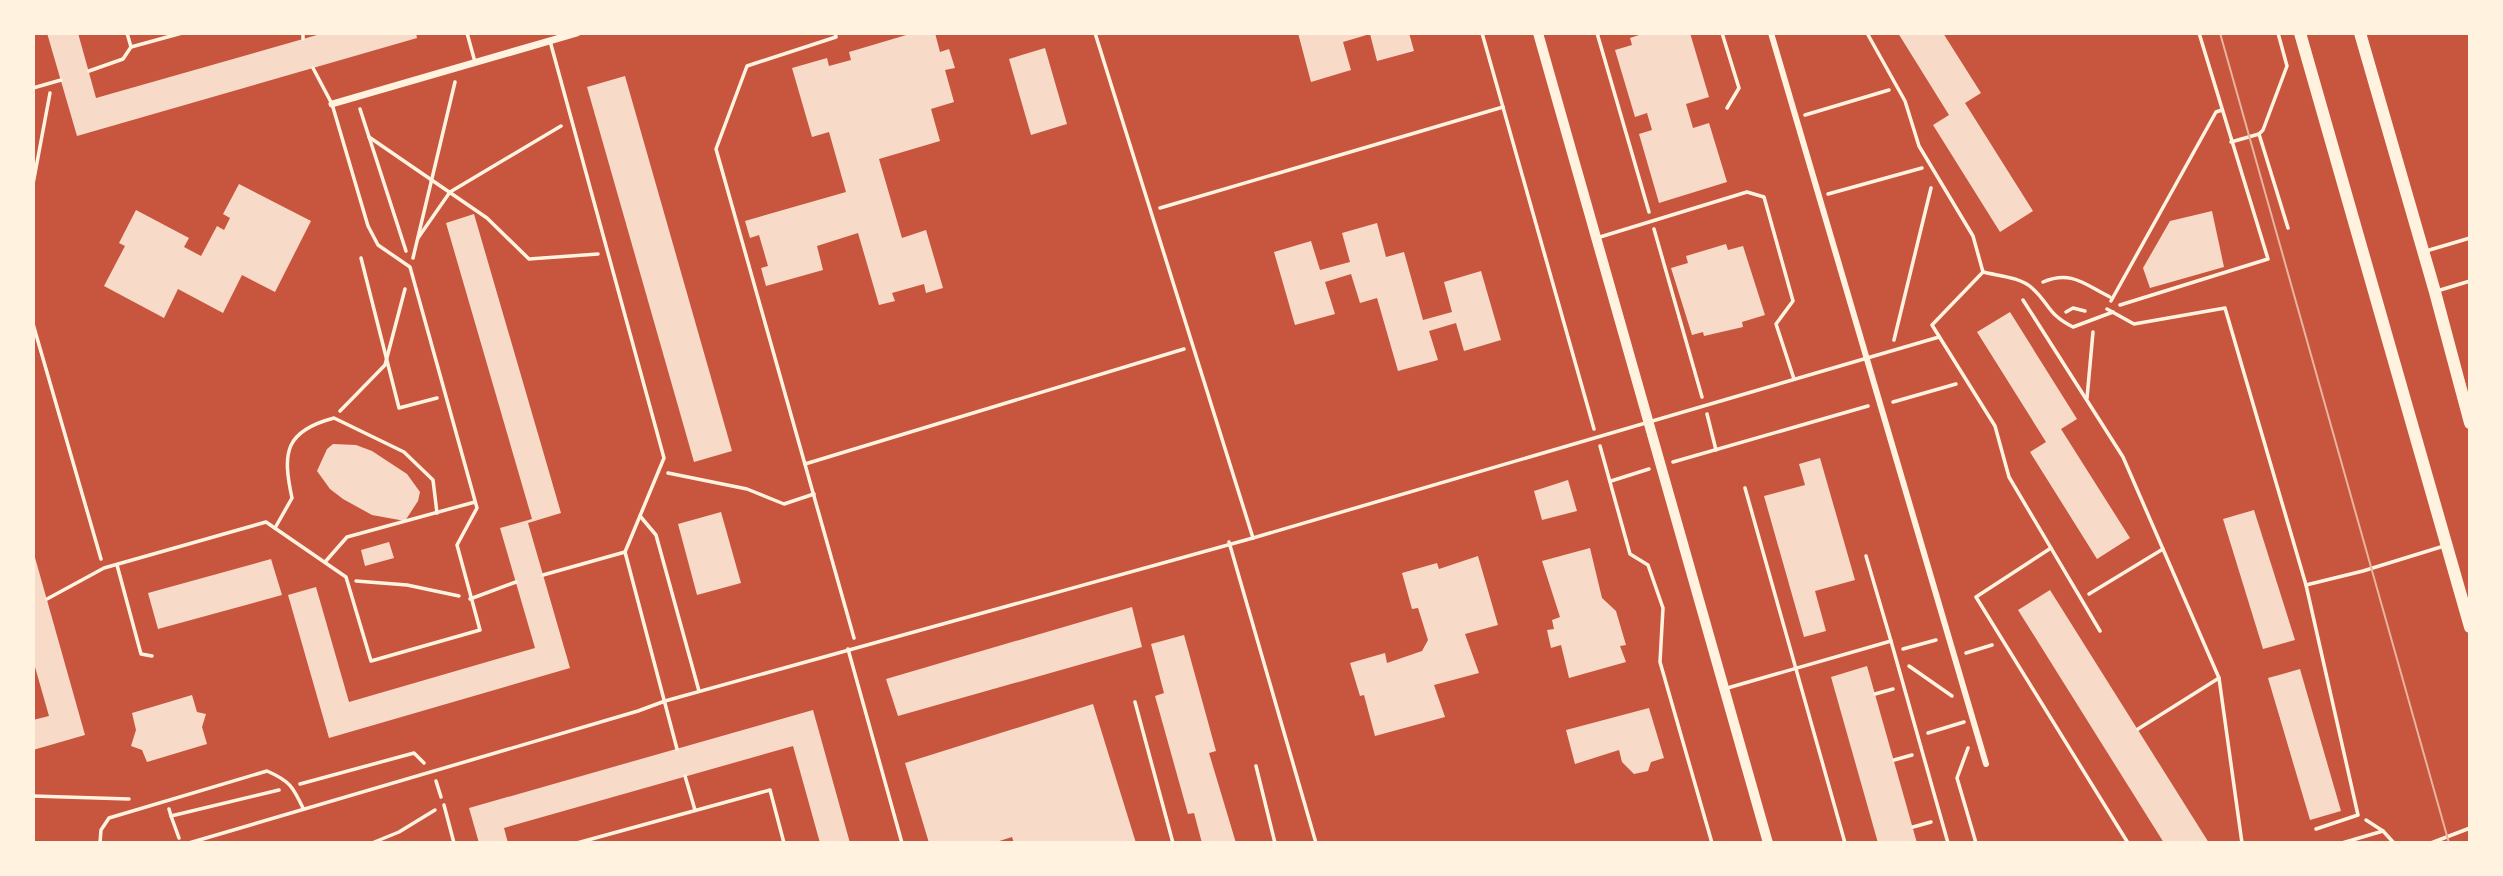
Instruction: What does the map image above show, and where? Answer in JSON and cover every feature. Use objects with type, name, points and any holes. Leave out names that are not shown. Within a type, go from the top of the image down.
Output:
[{"type":"main road","points":[[2300,33],[2470,627]]},
{"type":"main road","points":[[2360,33],[2424,251],[2470,424]]},
{"type":"street","points":[[332,104],[577,33]]},
{"type":"street","points":[[1771,33],[1986,764]]},
{"type":"street","points":[[1542,34],[1768,843]]},
{"type":"street","points":[[2459,384],[2470,397]]},
{"type":"lane","points":[[127,33],[131,47]]},
{"type":"lane","points":[[89,71],[123,59],[131,47],[182,33]]},
{"type":"lane","points":[[467,33],[475,62]]},
{"type":"lane","points":[[1095,33],[1253,538]]},
{"type":"lane","points":[[1722,33],[1739,88],[1727,108]]},
{"type":"lane","points":[[1867,33],[1905,101],[1919,146],[1973,236],[1983,272]]},
{"type":"lane","points":[[550,41],[664,458],[625,552],[677,749]]},
{"type":"lane","points":[[47,599],[104,568],[266,522],[346,577],[371,661],[480,630],[457,545],[477,508],[411,267],[378,245],[368,226],[332,104],[313,68]]},
{"type":"lane","points":[[33,88],[61,80]]},
{"type":"lane","points":[[1597,238],[1747,192],[1764,197],[1793,302],[1776,324],[1794,379]]},
{"type":"lane","points":[[2424,251],[2470,238]]},
{"type":"lane","points":[[1983,272],[2013,279],[2031,287],[2056,318],[2073,327],[2114,312]]},
{"type":"lane","points":[[1983,272],[1932,325],[1995,426],[2009,477],[2100,631]]},
{"type":"lane","points":[[2435,292],[2470,281]]},
{"type":"lane","points":[[2107,309],[2134,324],[2225,308],[2306,585],[2358,815],[2316,829]]},
{"type":"lane","points":[[190,843],[699,691],[1229,542],[1253,538],[1939,337]]},
{"type":"lane","points":[[275,528],[292,498],[285,468],[291,446],[300,431],[334,418],[404,452],[433,480],[437,513]]},
{"type":"lane","points":[[1745,488],[1845,843]]},
{"type":"lane","points":[[325,562],[347,537],[475,502]]},
{"type":"lane","points":[[640,516],[656,535],[699,691]]},
{"type":"lane","points":[[1229,542],[1316,843]]},
{"type":"lane","points":[[2306,585],[2372,569],[2446,546]]},
{"type":"lane","points":[[2051,548],[1976,597],[2128,843]]},
{"type":"lane","points":[[543,575],[625,552]]},
{"type":"lane","points":[[1866,556],[1948,843]]},
{"type":"lane","points":[[117,565],[141,654],[152,656]]},
{"type":"lane","points":[[470,599],[516,582]]},
{"type":"lane","points":[[1724,689],[1891,641]]},
{"type":"lane","points":[[848,649],[902,843]]},
{"type":"lane","points":[[1135,702],[1173,843]]},
{"type":"lane","points":[[100,843],[101,830],[109,818],[267,771],[292,786],[303,809]]},
{"type":"lane","points":[[685,776],[695,810]]},
{"type":"lane","points":[[577,843],[770,790],[784,843]]},
{"type":"lane","points":[[444,805],[454,843]]},
{"type":"path","points":[[835,33],[836,37],[747,66],[716,149],[856,647]]},
{"type":"path","points":[[1597,33],[1716,450]]},
{"type":"path","points":[[2107,309],[2267,259],[2199,33]]},
{"type":"path","points":[[2231,142],[2259,134],[2263,130],[2287,66],[2278,33]]},
{"type":"path","points":[[334,418],[385,365],[459,67]]},
{"type":"path","points":[[33,184],[51,83]]},
{"type":"path","points":[[1796,117],[1897,87]]},
{"type":"path","points":[[356,97],[411,267]]},
{"type":"path","points":[[1151,211],[1503,107]]},
{"type":"path","points":[[2107,309],[2216,112],[2222,110]]},
{"type":"path","points":[[417,239],[450,192],[548,132],[572,122]]},
{"type":"path","points":[[2259,134],[2288,228]]},
{"type":"path","points":[[369,137],[487,218],[530,260],[608,253]]},
{"type":"path","points":[[1819,196],[1931,166]]},
{"type":"path","points":[[1892,350],[1935,172]]},
{"type":"path","points":[[361,258],[399,408],[446,396]]},
{"type":"path","points":[[2031,287],[2068,276],[2112,298]]},
{"type":"path","points":[[2023,300],[2123,457],[2219,678],[2242,843]]},
{"type":"path","points":[[2041,328],[2073,308],[2094,313],[2086,399]]},
{"type":"path","points":[[33,324],[104,568]]},
{"type":"path","points":[[805,464],[1193,347]]},
{"type":"path","points":[[1611,481],[1967,380]]},
{"type":"path","points":[[659,471],[747,489],[784,503],[814,494]]},
{"type":"path","points":[[2081,599],[2163,549]]},
{"type":"path","points":[[347,580],[407,585],[470,599]]},
{"type":"path","points":[[1895,655],[1948,636]]},
{"type":"path","points":[[1954,657],[2004,642]]},
{"type":"path","points":[[1895,655],[1969,707]]},
{"type":"path","points":[[2137,729],[2219,678]]},
{"type":"path","points":[[1875,694],[1904,687]]},
{"type":"path","points":[[1918,736],[1973,720]]},
{"type":"path","points":[[1975,729],[1957,778],[1976,843]]},
{"type":"path","points":[[1894,760],[1923,752]]},
{"type":"path","points":[[1256,766],[1275,843]]},
{"type":"path","points":[[372,843],[398,832],[444,805],[433,772]]},
{"type":"path","points":[[2358,815],[2383,831],[2394,843]]},
{"type":"path","points":[[172,816],[181,843]]},
{"type":"path","points":[[1913,827],[1942,819]]},
{"type":"path","points":[[2452,827],[2454,834]]},
{"type":"path","points":[[2431,843],[2470,828]]},
{"type":"path","points":[[2342,843],[2383,831]]},
{"type":"building","points":[[47,33],[78,33],[96,98],[324,33],[416,33],[417,38],[77,136]]},
{"type":"building","points":[[913,33],[935,33],[940,52],[949,49],[955,68],[945,70],[954,102],[931,109],[940,141],[879,159],[902,238],[926,230],[943,288],[926,293],[924,284],[892,293],[895,301],[879,305],[858,233],[817,246],[823,270],[766,286],[761,268],[768,266],[759,235],[750,238],[745,221],[846,192],[829,132],[812,137],[792,68],[827,58],[829,66],[851,60],[849,52]]},
{"type":"building","points":[[1298,33],[1409,33],[1414,51],[1377,61],[1370,34],[1343,42],[1351,70],[1311,82]]},
{"type":"building","points":[[1645,33],[1690,33],[1709,97],[1686,104],[1693,128],[1709,123],[1727,182],[1659,203],[1639,134],[1652,130],[1647,113],[1635,117],[1615,50],[1632,45],[1630,38]]},
{"type":"building","points":[[1898,33],[1943,33],[1981,93],[1965,103],[2033,211],[2000,232],[1933,125],[1949,115]]},
{"type":"building","points":[[1045,48],[1067,124],[1031,135],[1009,59]]},
{"type":"building","points":[[625,76],[732,451],[694,462],[587,87]]},
{"type":"building","points":[[239,184],[311,221],[275,292],[242,275],[223,313],[178,289],[164,318],[104,286],[125,246],[119,243],[136,210],[189,238],[184,247],[201,256],[217,226],[224,230],[230,218],[223,214]]},
{"type":"building","points":[[2212,211],[2224,267],[2150,288],[2143,268],[2170,221]]},
{"type":"building","points":[[474,214],[561,513],[528,523],[570,668],[329,738],[288,595],[316,587],[349,702],[535,648],[500,528],[532,519],[446,223]]},
{"type":"building","points":[[1377,223],[1386,257],[1404,252],[1423,320],[1452,312],[1444,282],[1481,271],[1501,340],[1464,351],[1456,323],[1429,331],[1438,360],[1398,371],[1377,298],[1360,303],[1351,274],[1325,282],[1335,314],[1295,325],[1274,252],[1311,241],[1320,270],[1350,262],[1342,233]]},
{"type":"building","points":[[1726,244],[1728,250],[1743,246],[1765,315],[1742,322],[1743,327],[1704,336],[1703,332],[1692,335],[1671,268],[1688,263],[1686,256]]},
{"type":"building","points":[[2010,312],[2077,419],[2061,429],[2130,538],[2097,559],[2030,452],[2046,442],[1977,332]]},
{"type":"building","points":[[333,444],[356,445],[372,451],[407,474],[420,492],[418,501],[405,521],[372,515],[330,489],[317,471],[327,449]]},
{"type":"building","points":[[1820,458],[1855,580],[1815,591],[1826,631],[1804,637],[1764,496],[1805,485],[1799,464]]},
{"type":"building","points":[[1568,480],[1577,511],[1542,520],[1534,491]]},
{"type":"building","points":[[2254,510],[2295,640],[2263,649],[2223,519]]},
{"type":"building","points":[[721,512],[741,583],[697,595],[678,524]]},
{"type":"building","points":[[389,542],[394,558],[365,566],[361,550]]},
{"type":"building","points":[[1590,548],[1602,598],[1616,611],[1626,645],[1620,646],[1626,662],[1569,678],[1561,645],[1551,648],[1547,630],[1554,629],[1552,620],[1560,617],[1542,561]]},
{"type":"building","points":[[34,554],[85,735],[33,750],[33,720],[49,716],[33,660]]},
{"type":"building","points":[[1478,556],[1498,625],[1465,634],[1479,673],[1434,685],[1445,717],[1375,736],[1364,695],[1360,696],[1350,663],[1385,653],[1387,663],[1422,651],[1428,640],[1418,608],[1412,609],[1402,573],[1437,563],[1439,569]]},
{"type":"building","points":[[271,559],[282,595],[158,629],[148,593]]},
{"type":"building","points":[[2050,590],[2209,843],[2164,843],[2018,610]]},
{"type":"building","points":[[1132,607],[1142,647],[898,716],[886,679]]},
{"type":"building","points":[[1184,635],[1216,751],[1209,753],[1236,843],[1202,843],[1194,813],[1188,814],[1155,696],[1164,693],[1151,644]]},
{"type":"building","points":[[1867,666],[1917,843],[1878,843],[1831,677]]},
{"type":"building","points":[[2300,669],[2341,811],[2310,820],[2268,678]]},
{"type":"building","points":[[192,695],[197,712],[206,714],[202,727],[207,744],[147,762],[142,750],[131,746],[136,730],[132,713]]},
{"type":"building","points":[[1093,704],[1136,843],[1014,843],[1012,837],[993,843],[929,843],[905,763]]},
{"type":"building","points":[[1649,708],[1664,758],[1651,762],[1648,771],[1634,774],[1622,762],[1619,750],[1575,764],[1566,730]]},
{"type":"building","points":[[813,710],[850,843],[820,843],[793,746],[504,828],[508,843],[479,843],[469,808]]},
{"type":"tram line","points":[[2220,33],[2449,843]]}]
